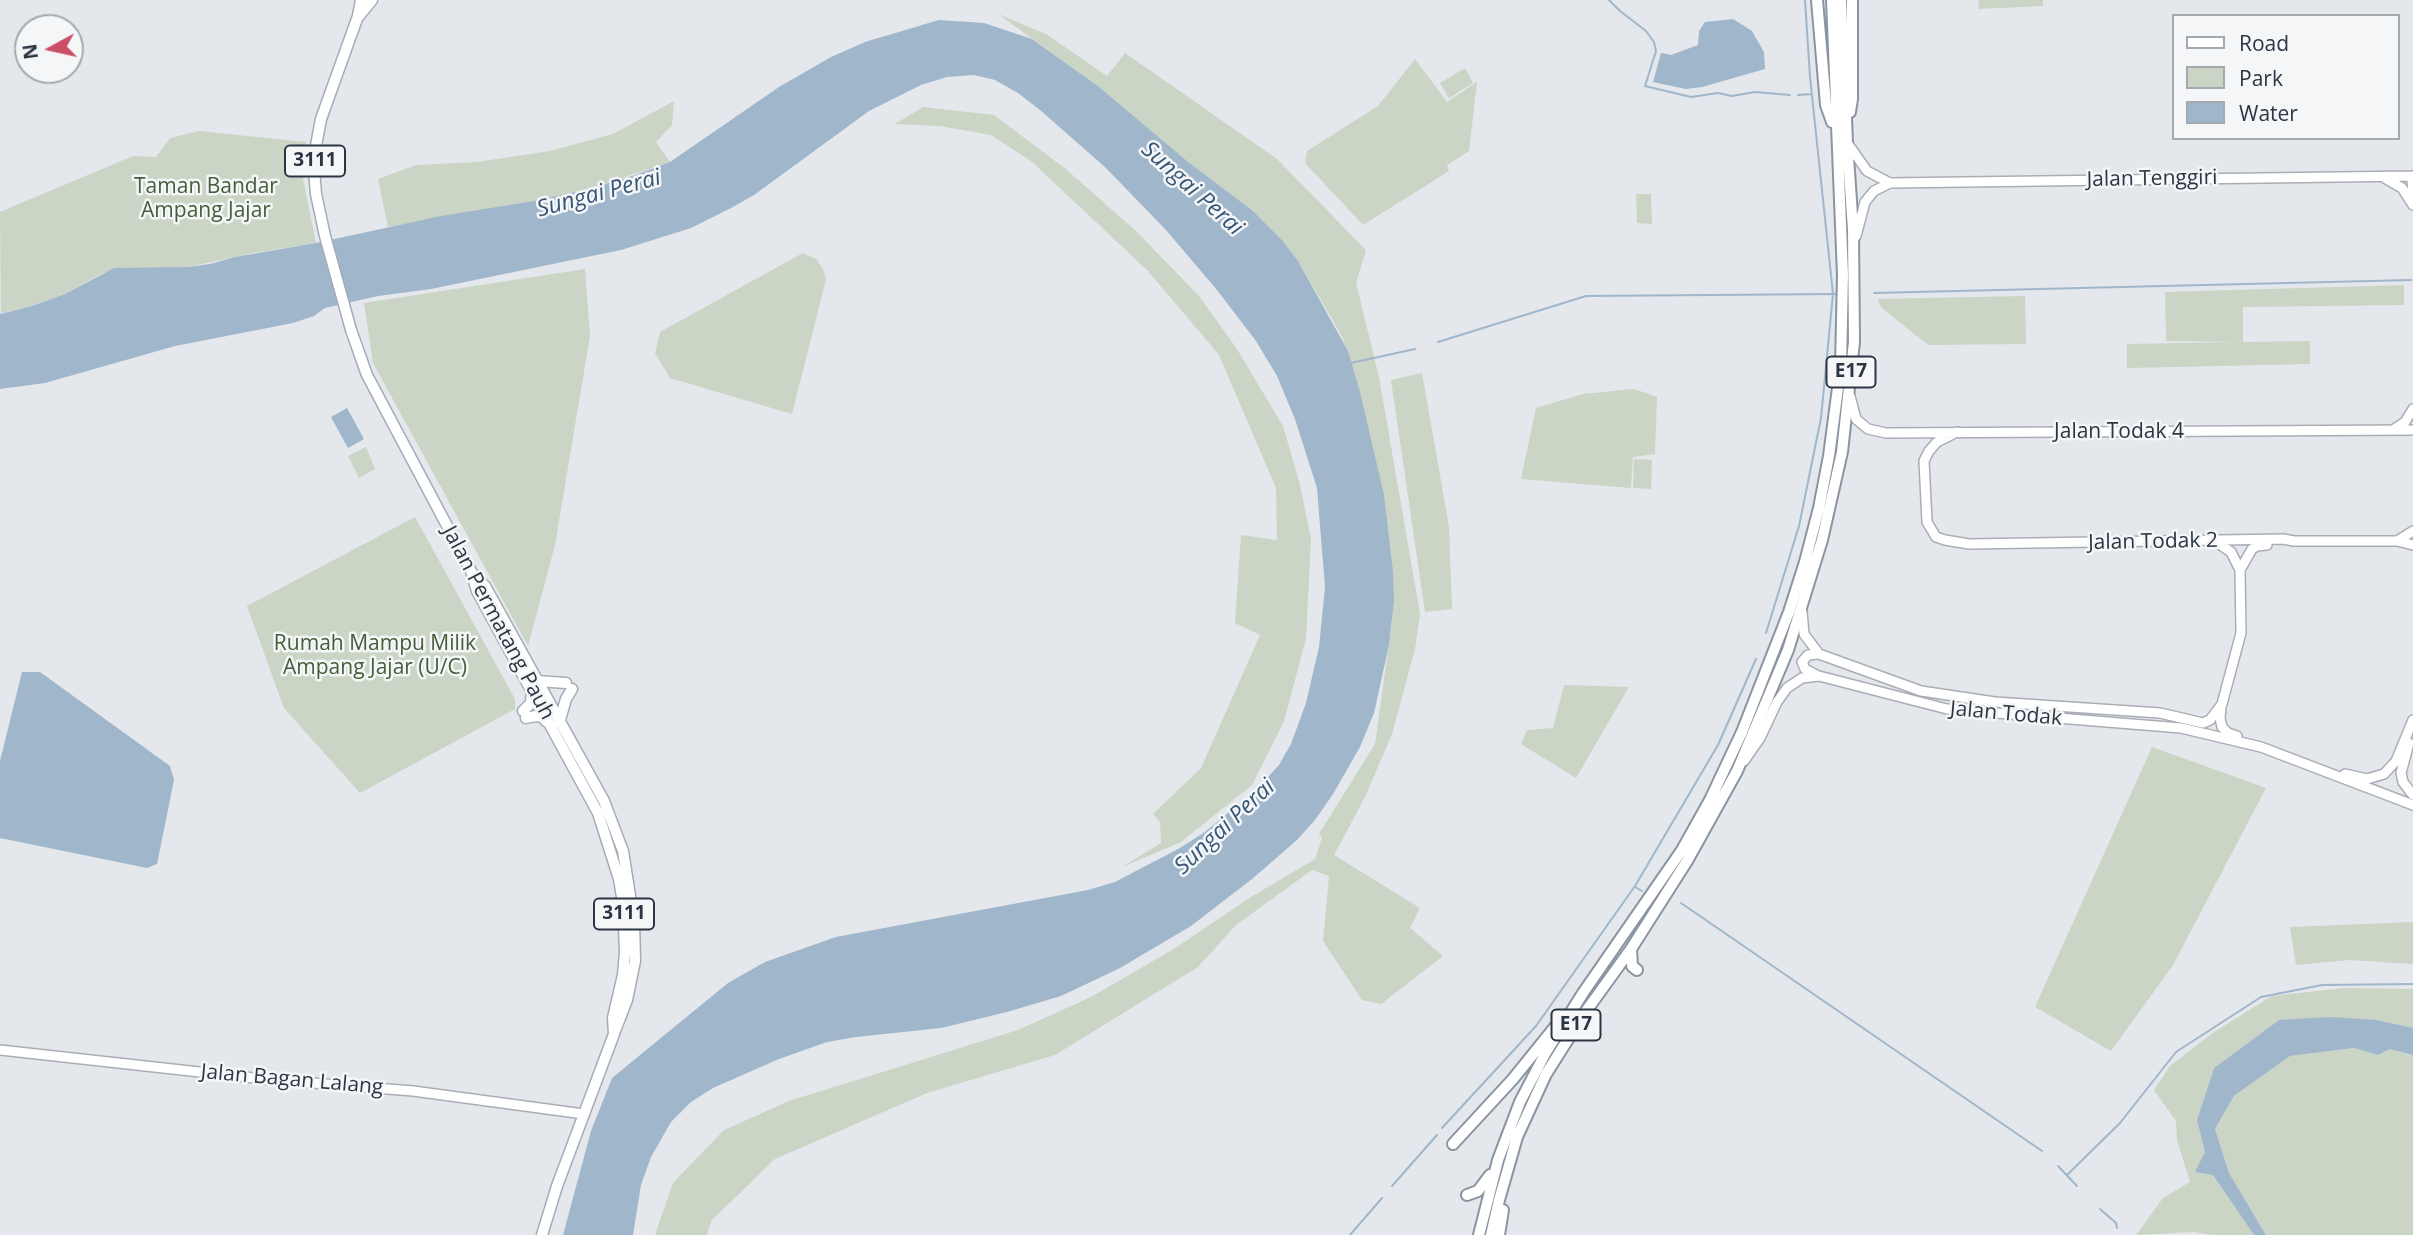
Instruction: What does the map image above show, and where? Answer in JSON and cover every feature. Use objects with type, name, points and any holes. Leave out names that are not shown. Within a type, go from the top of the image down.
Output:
[{"type":"highway","points":[[1818,0],[1826,105],[1843,136]]},
{"type":"highway","name":"E17","points":[[1491,1235],[1504,1161],[1551,1065],[1631,949],[1687,861],[1737,771],[1774,686],[1803,607],[1822,540],[1842,452],[1855,317],[1854,251],[1832,0]]},
{"type":"highway","name":"E17","points":[[1479,1235],[1520,1102],[1546,1052],[1583,993],[1682,850],[1710,800],[1789,612],[1804,562],[1819,508],[1829,456],[1840,365],[1843,275],[1841,0]]},
{"type":"highway","points":[[1843,136],[1852,99],[1852,0]]},
{"type":"highway","points":[[1631,949],[1632,966],[1637,970]]},
{"type":"highway","points":[[1453,1144],[1513,1079],[1583,993]]},
{"type":"highway","points":[[1467,1195],[1485,1185],[1504,1161]]},
{"type":"highway","points":[[1499,1235],[1504,1161]]},
{"type":"main road","name":"Jalan Permatang Pauh","points":[[361,0],[358,16],[321,119],[315,151],[316,194],[359,358],[471,571],[477,591],[604,801],[623,851],[634,921],[635,961],[627,1000],[584,1114]]},
{"type":"main road","name":"Jalan Permatang Pauh","points":[[358,16],[372,0]]},
{"type":"main road","points":[[1843,136],[1867,171],[1890,183]]},
{"type":"main road","points":[[2383,176],[2402,188],[2413,206]]},
{"type":"main road","points":[[2413,176],[2413,206]]},
{"type":"main road","name":"Jalan Tenggiri","points":[[1890,183],[2413,176]]},
{"type":"main road","points":[[1854,251],[1865,202],[1874,191],[1890,183]]},
{"type":"main road","name":"Jalan Todak 4","points":[[1849,394],[1856,419],[1875,431],[2413,430]]},
{"type":"main road","points":[[2391,430],[2406,422],[2413,409]]},
{"type":"main road","name":"Jalan Todak 2","points":[[1957,432],[1937,442],[1926,456],[1924,475],[1926,514],[1930,530],[1936,537],[1956,543],[2283,539],[2397,541],[2413,545]]},
{"type":"main road","points":[[2397,541],[2413,531]]},
{"type":"main road","points":[[2216,541],[2231,552],[2240,570],[2241,633],[2220,718],[2225,731],[2261,747]]},
{"type":"main road","points":[[2240,570],[2248,554],[2257,546],[2294,541]]},
{"type":"main road","points":[[1803,607],[1804,634],[1819,654]]},
{"type":"main road","points":[[1819,654],[1808,655],[1802,662],[1805,669],[1819,676]]},
{"type":"main road","name":"Jalan Todak","points":[[1819,654],[1933,694],[1995,702],[2160,713],[2206,722],[2222,704]]},
{"type":"main road","points":[[1737,771],[1760,738],[1777,702],[1787,688],[1802,678],[1819,676]]},
{"type":"main road","name":"Jalan Todak","points":[[1819,676],[1947,709],[2009,713],[2025,717],[2159,725],[2261,747],[2323,769]]},
{"type":"main road","points":[[534,685],[569,686],[556,725],[542,717],[525,715],[531,703],[534,685]]},
{"type":"main road","points":[[2009,713],[2063,713],[2071,709],[2071,706]]},
{"type":"main road","points":[[2323,769],[2367,779],[2385,774],[2396,761],[2413,720]]},
{"type":"main road","points":[[2413,731],[2401,773],[2403,782],[2413,795]]},
{"type":"main road","points":[[2323,769],[2413,805]]},
{"type":"main road","name":"Jalan Bagan Lalang","points":[[3,1051],[263,1079],[413,1091],[584,1114]]},
{"type":"main road","points":[[542,1235],[584,1114]]},
{"type":"green space","points":[[1979,0],[2043,0],[2043,6],[1978,9]]},
{"type":"green space","points":[[998,14],[1046,34],[1107,76],[1125,53],[1277,159],[1366,250],[1356,283],[1379,377],[1420,614],[1415,649],[1392,734],[1365,797],[1334,855],[1420,908],[1410,928],[1443,956],[1381,1004],[1362,1000],[1323,941],[1329,876],[1312,870],[1236,925],[1198,967],[1055,1055],[927,1093],[775,1159],[711,1221],[707,1235],[655,1235],[673,1183],[724,1130],[789,1101],[1018,1030],[1091,997],[1177,947],[1251,897],[1315,859],[1322,838],[1319,834],[1375,744],[1392,623],[1393,571],[1348,351],[1339,331],[1298,261],[1282,240],[1253,211],[1187,161],[1098,86]]},
{"type":"green space","points":[[1415,59],[1447,102],[1477,82],[1469,151],[1447,165],[1449,171],[1363,225],[1305,163],[1307,151],[1378,106]]},
{"type":"green space","points":[[1465,68],[1473,83],[1449,98],[1440,83]]},
{"type":"green space","points":[[674,101],[672,125],[656,142],[670,162],[585,190],[388,227],[378,179],[416,165],[477,162],[550,151],[613,134]]},
{"type":"green space","points":[[923,107],[994,115],[1067,170],[1136,231],[1199,296],[1237,349],[1283,426],[1300,485],[1311,539],[1306,639],[1284,721],[1252,785],[1181,842],[1122,867],[1161,843],[1160,822],[1153,814],[1201,768],[1260,635],[1235,623],[1241,535],[1277,540],[1276,488],[1219,355],[1148,271],[1031,161],[991,135],[940,126],[895,124]]},
{"type":"green space","name":"Taman Bandar Ampang Jajar","points":[[199,131],[306,142],[302,174],[316,243],[188,267],[102,273],[65,294],[32,306],[1,313],[0,212],[133,156],[156,157],[170,138]]},
{"type":"green space","points":[[1636,194],[1651,194],[1652,224],[1637,223]]},
{"type":"green space","points":[[803,253],[816,259],[826,279],[792,414],[670,378],[655,353],[660,332]]},
{"type":"green space","points":[[585,269],[590,336],[555,545],[528,646],[373,363],[364,303]]},
{"type":"green space","points":[[2404,285],[2404,305],[2243,307],[2243,342],[2310,341],[2310,364],[2127,368],[2127,344],[2239,342],[2166,341],[2165,292]]},
{"type":"green space","points":[[2025,296],[2026,344],[1928,345],[1882,308],[1877,299]]},
{"type":"green space","points":[[1422,373],[1449,527],[1452,609],[1425,612],[1391,380]]},
{"type":"green space","points":[[1634,389],[1657,397],[1655,454],[1633,457],[1631,488],[1521,479],[1536,408],[1583,394]]},
{"type":"green space","points":[[366,447],[375,469],[359,478],[348,456]]},
{"type":"green space","points":[[1634,459],[1652,460],[1651,489],[1633,488]]},
{"type":"green space","name":"Rumah Mampu Milik Ampang Jajar (U/C)","points":[[415,517],[515,699],[515,709],[360,793],[284,708],[247,606]]},
{"type":"green space","points":[[1564,685],[1629,687],[1576,778],[1521,744],[1527,730],[1553,728]]},
{"type":"green space","points":[[2152,747],[2266,788],[2173,965],[2111,1051],[2035,1007]]},
{"type":"green space","points":[[2413,922],[2413,964],[2349,960],[2296,965],[2290,927]]},
{"type":"green space","points":[[2344,988],[2413,989],[2413,1028],[2377,1020],[2279,1020],[2214,1068],[2197,1120],[2213,1175],[2254,1235],[2193,1232],[2136,1235],[2163,1198],[2190,1182],[2177,1140],[2176,1121],[2154,1090],[2170,1066],[2214,1032],[2272,996]]},
{"type":"green space","points":[[2354,1048],[2378,1055],[2390,1049],[2413,1055],[2413,1235],[2266,1235],[2229,1173],[2215,1129],[2234,1096],[2290,1056]]},
{"type":"water","points":[[1733,19],[1752,31],[1764,52],[1765,69],[1686,89],[1653,82],[1661,53],[1671,55],[1698,45],[1699,31],[1705,22]]},
{"type":"water","name":"Sungai Perai","points":[[939,20],[984,23],[1032,39],[1098,86],[1187,161],[1253,211],[1282,240],[1298,261],[1348,351],[1384,495],[1394,601],[1389,645],[1374,713],[1360,747],[1315,820],[1297,840],[1252,879],[1191,926],[1120,968],[1061,996],[941,1028],[827,1042],[779,1059],[713,1088],[691,1102],[671,1122],[651,1157],[641,1185],[633,1235],[563,1235],[591,1131],[612,1078],[728,983],[765,962],[836,937],[1088,890],[1115,882],[1205,832],[1258,788],[1279,765],[1291,744],[1306,703],[1319,647],[1325,587],[1317,488],[1295,419],[1277,376],[1256,341],[1166,230],[1105,167],[1018,93],[995,80],[974,75],[947,77],[921,85],[869,111],[754,195],[731,208],[691,228],[621,250],[431,289],[378,296],[325,308],[314,316],[293,323],[175,346],[45,383],[0,389],[0,314],[65,294],[114,268],[210,264],[441,216],[528,202],[585,190],[635,175],[670,162],[779,87],[831,57],[865,42]]},
{"type":"water","points":[[347,408],[364,439],[348,448],[331,417]]},
{"type":"water","points":[[22,672],[40,672],[170,766],[174,780],[157,864],[147,868],[0,838],[0,761]]},
{"type":"water","points":[[2329,1017],[2377,1020],[2413,1028],[2413,1055],[2390,1049],[2378,1055],[2354,1048],[2290,1056],[2234,1096],[2215,1129],[2229,1173],[2266,1235],[2254,1235],[2213,1175],[2195,1172],[2205,1152],[2197,1120],[2214,1068],[2279,1020]]},
{"type":"waterway","points":[[1609,0],[1646,31],[1654,42],[1656,51],[1645,86],[1691,97],[1718,93],[1732,96],[1755,92],[1790,95]]},
{"type":"waterway","points":[[1766,633],[1799,526],[1821,418],[1833,294],[1810,77],[1805,0]]},
{"type":"waterway","points":[[1798,95],[1811,94]]},
{"type":"waterway","points":[[1874,293],[2411,280]]},
{"type":"waterway","points":[[1438,342],[1586,296],[1837,294]]},
{"type":"waterway","points":[[1351,363],[1415,349]]},
{"type":"waterway","points":[[1442,1128],[1536,1026],[1635,886],[1718,745],[1756,659]]},
{"type":"waterway","points":[[1635,887],[1642,891]]},
{"type":"waterway","points":[[1681,903],[2042,1151]]},
{"type":"waterway","points":[[2067,1175],[2120,1123],[2176,1052],[2261,997],[2322,985],[2413,984]]},
{"type":"waterway","points":[[1392,1186],[1437,1135]]},
{"type":"waterway","points":[[2058,1166],[2077,1186]]},
{"type":"waterway","points":[[1350,1235],[1382,1198]]},
{"type":"waterway","points":[[2100,1209],[2116,1223],[2117,1228]]}]
